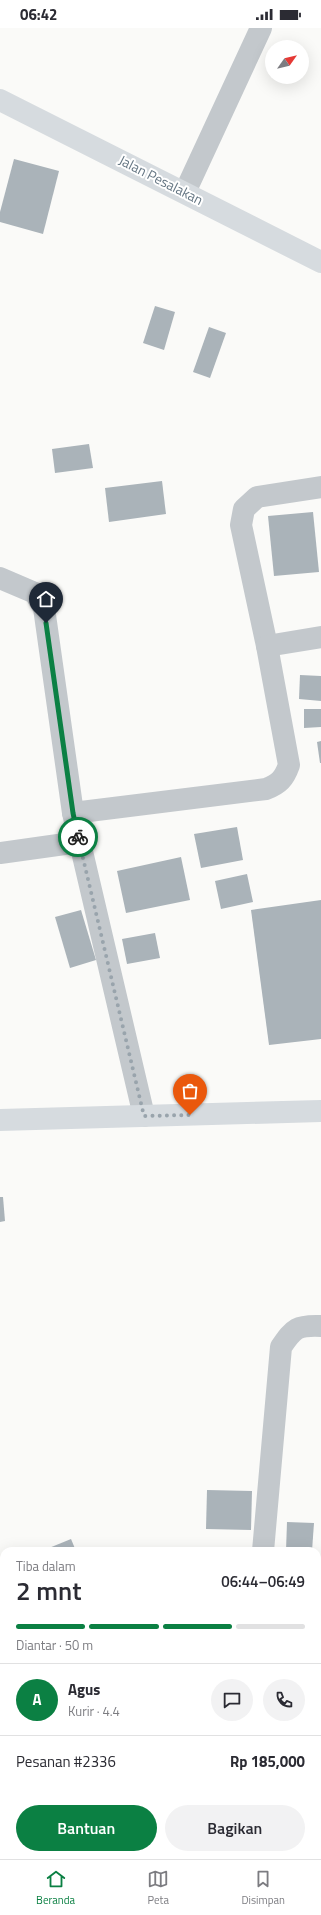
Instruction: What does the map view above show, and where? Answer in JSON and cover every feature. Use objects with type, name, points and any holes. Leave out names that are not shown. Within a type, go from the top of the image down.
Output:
[{"type":"street","points":[[185,192],[261,28]]},
{"type":"street","name":"Jalan Pesalakan","points":[[0,100],[185,192],[321,262]]},
{"type":"street","points":[[73,813],[266,789],[277,784],[284,778],[289,765],[267,646],[240,525],[241,515],[244,509],[257,497],[321,487]]},
{"type":"street","points":[[0,578],[35,592],[44,608],[73,813],[144,1116]]},
{"type":"street","points":[[267,646],[321,637]]},
{"type":"street","points":[[0,853],[79,842]]},
{"type":"street","points":[[0,1120],[321,1111]]},
{"type":"street","points":[[263,1547],[281,1347],[292,1331],[306,1325],[321,1326]]},
{"type":"building","points":[[14,159],[59,171],[43,234],[0,222],[0,212]]},
{"type":"building","points":[[155,306],[175,312],[164,350],[143,343]]},
{"type":"building","points":[[209,327],[226,333],[210,378],[193,372]]},
{"type":"building","points":[[89,444],[93,468],[55,473],[52,449]]},
{"type":"building","points":[[162,481],[166,514],[109,522],[105,488]]},
{"type":"building","points":[[313,512],[319,572],[274,576],[268,516]]},
{"type":"building","points":[[300,675],[321,676],[321,701],[299,699]]},
{"type":"building","points":[[304,709],[321,709],[321,727],[304,728]]},
{"type":"building","points":[[321,741],[321,763],[320,763],[317,742]]},
{"type":"building","points":[[237,827],[243,860],[201,868],[194,834]]},
{"type":"building","points":[[181,857],[190,900],[126,913],[117,871]]},
{"type":"building","points":[[247,874],[253,902],[221,909],[215,881]]},
{"type":"building","points":[[321,900],[321,1039],[269,1045],[251,910]]},
{"type":"building","points":[[81,910],[96,960],[70,968],[55,917]]},
{"type":"building","points":[[155,933],[160,958],[127,964],[122,939]]},
{"type":"building","points":[[0,1197],[3,1197],[5,1221],[0,1222]]},
{"type":"building","points":[[207,1490],[252,1491],[251,1530],[206,1529]]},
{"type":"building","points":[[287,1522],[314,1523],[312,1547],[286,1547]]},
{"type":"building","points":[[71,1539],[74,1547],[51,1547]]},
{"type":"way so far","points":[[78,837],[144,1116],[190,1115]]},
{"type":"route","points":[[46,623],[73,813],[78,837]]}]
